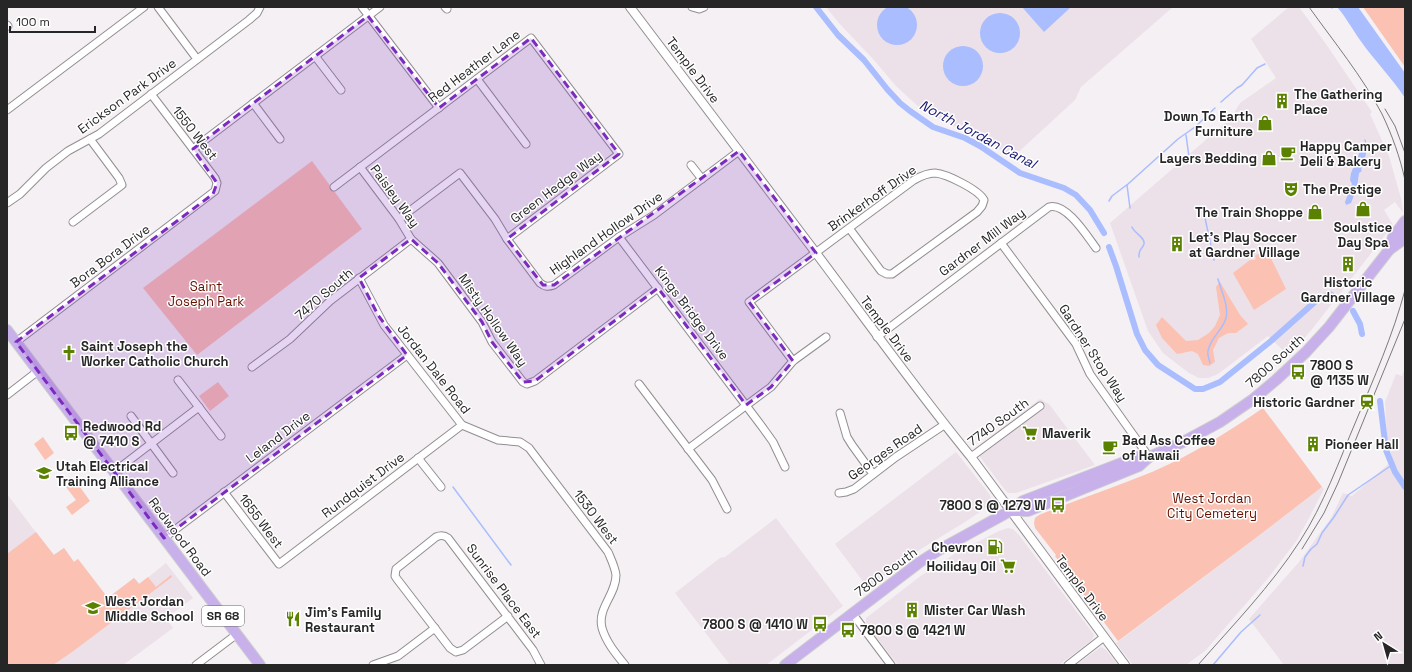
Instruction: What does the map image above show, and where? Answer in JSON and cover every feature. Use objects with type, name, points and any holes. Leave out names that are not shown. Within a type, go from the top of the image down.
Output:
[{"type":"main road","name":"7800 South","points":[[1389,250],[1393,237],[1405,221]]},
{"type":"main road","name":"7800 South","points":[[785,665],[852,613],[939,550],[1010,511],[1028,511],[1139,466],[1150,457],[1183,442],[1220,422],[1252,400],[1299,359],[1323,334],[1389,250],[1400,242],[1405,236]]},
{"type":"main road","name":"Redwood Road","points":[[7,330],[260,665]]},
{"type":"street","points":[[7,110],[144,7]]},
{"type":"street","points":[[158,7],[197,59]]},
{"type":"street","points":[[362,7],[439,108]]},
{"type":"street","points":[[193,148],[380,7]]},
{"type":"street","name":"Temple Drive","points":[[630,7],[944,425],[971,457],[1126,665]]},
{"type":"street","points":[[692,7],[699,9],[704,7]]},
{"type":"street","name":"Erickson Park Drive","points":[[7,204],[20,194],[46,168],[68,151],[90,139],[151,94],[249,20],[261,8]]},
{"type":"street","name":"Red Heather Lane","points":[[334,187],[531,38],[619,154]]},
{"type":"street","points":[[315,56],[341,90]]},
{"type":"street","points":[[477,79],[526,144]]},
{"type":"street","name":"1550 West","points":[[151,94],[215,178],[217,187]]},
{"type":"street","points":[[253,103],[280,139]]},
{"type":"street","points":[[74,222],[122,185],[119,178],[90,139]]},
{"type":"street","name":"Highland Hollow Drive","points":[[399,220],[460,173],[495,219],[507,239],[540,283],[546,287],[554,285],[618,237],[650,217],[739,151]]},
{"type":"street","name":"Green Hedge Way","points":[[507,239],[619,154]]},
{"type":"street","points":[[691,165],[702,179]]},
{"type":"street","name":"Paisley Way","points":[[360,167],[411,239]]},
{"type":"street","name":"Brinkerhoff Drive","points":[[793,361],[749,302],[922,175],[930,173],[948,176],[971,189],[983,198],[982,206],[977,212],[892,274],[887,274],[881,271],[850,228]]},
{"type":"street","name":"Bora Bora Drive","points":[[16,342],[212,194],[217,187]]},
{"type":"street","name":"Gardner Mill Way","points":[[877,336],[1046,209],[1055,206],[1060,208],[1078,223],[1096,248]]},
{"type":"street","name":"Kings Bridge Drive","points":[[618,237],[773,442],[785,467]]},
{"type":"street","name":"7470 South","points":[[252,367],[290,339],[322,308],[359,278],[411,239]]},
{"type":"street","name":"Misty Hollow Way","points":[[411,239],[438,263],[482,322],[492,342],[519,378],[528,384],[535,381],[658,288]]},
{"type":"street","name":"Gardner Stop Way","points":[[1001,243],[1076,344],[1090,374],[1150,457]]},
{"type":"street","name":"Jordan Dale Road","points":[[359,278],[378,315],[407,355],[462,425],[498,440],[515,441]]},
{"type":"street","points":[[688,449],[771,387],[793,361],[826,337]]},
{"type":"street","name":"Leland Drive","points":[[164,538],[407,355]]},
{"type":"street","points":[[7,395],[38,371]]},
{"type":"street","points":[[178,380],[221,436]]},
{"type":"street","points":[[639,384],[712,480],[727,509]]},
{"type":"street","name":"7740 South","points":[[971,457],[1040,406]]},
{"type":"street","points":[[114,472],[200,408]]},
{"type":"street","points":[[840,413],[847,437],[873,474]]},
{"type":"street","points":[[131,416],[173,473]]},
{"type":"street","name":"Rundquist Drive","points":[[279,564],[462,425]]},
{"type":"street","name":"Georges Road","points":[[838,493],[850,491],[896,457],[944,425]]},
{"type":"street","name":"1530 West","points":[[515,441],[524,445],[534,454],[608,552],[613,562],[616,574],[614,585],[604,605],[601,616],[601,627],[607,640],[625,665]]},
{"type":"street","points":[[418,458],[441,487]]},
{"type":"street","name":"1655 West","points":[[224,492],[279,564]]},
{"type":"street","name":"Sunrise Place East","points":[[435,628],[397,579],[395,572],[398,566],[436,537],[443,535],[448,538],[508,616],[533,650],[541,665]]},
{"type":"street","points":[[852,613],[891,665]]},
{"type":"street","points":[[373,665],[398,656],[435,628],[450,648],[456,652],[463,650],[508,616]]},
{"type":"street","points":[[196,665],[237,634]]},
{"type":"street","points":[[1068,665],[1104,637]]},
{"type":"highlighted area","points":[[368,16],[439,108],[531,38],[619,154],[507,239],[543,285],[554,285],[739,151],[816,253],[749,302],[793,361],[771,387],[746,405],[658,288],[535,381],[523,382],[492,342],[482,322],[438,263],[411,239],[359,278],[378,315],[407,355],[164,538],[16,342],[213,194],[217,183],[193,149]]},
{"type":"shaded area","points":[[826,7],[1173,7],[1081,87],[1075,100],[1012,158],[990,142],[953,126],[921,109],[896,86]]},
{"type":"shaded area","points":[[1289,7],[1299,7],[1372,112],[1370,114],[1389,156],[1402,202],[1403,213],[1395,202],[1384,210],[1393,225],[1313,328],[1289,356],[1268,336],[1218,374],[1208,378],[1199,378],[1189,373],[1163,353],[1148,331],[1110,223],[1231,118],[1240,103],[1276,78],[1251,39]]},
{"type":"shaded area","points":[[1405,369],[1405,665],[1284,665],[1249,619],[1299,562],[1331,518],[1343,493],[1352,496],[1393,460],[1387,439],[1385,402],[1396,374],[1402,376]]},
{"type":"shaded area","points":[[1040,399],[1049,404],[1095,465],[1016,493],[1008,493],[974,449]]},
{"type":"shaded area","points":[[956,452],[990,495],[990,503],[965,522],[919,550],[868,588],[835,544]]},
{"type":"shaded area","points":[[1322,487],[1324,489],[1297,540],[1269,577],[1205,651],[1186,665],[1133,665],[1116,643]]},
{"type":"shaded area","name":"West Jordan Middle School","points":[[7,494],[53,555],[64,548],[74,562],[78,559],[107,598],[134,578],[140,584],[166,563],[193,598],[166,618],[173,628],[123,665],[7,665]]},
{"type":"shaded area","points":[[776,518],[843,606],[766,665],[730,665],[675,593],[720,558],[725,557]]},
{"type":"shaded area","points":[[1008,528],[1013,529],[1019,535],[1092,632],[1094,635],[1092,640],[1059,665],[898,665],[866,624],[866,618],[922,575],[956,553]]},
{"type":"shaded area","points":[[1101,647],[1106,650],[1118,665],[1076,665],[1098,649]]},
{"type":"green space","points":[[1363,7],[1405,7],[1405,67]]},
{"type":"green space","name":"Saint Joseph Park","points":[[312,161],[362,229],[197,355],[143,288]]},
{"type":"green space","points":[[1266,248],[1286,289],[1254,310],[1233,273],[1250,260],[1256,259],[1255,256]]},
{"type":"green space","points":[[1220,282],[1240,315],[1248,324],[1236,333],[1228,333],[1219,338],[1213,350],[1215,362],[1209,366],[1203,365],[1198,354],[1192,351],[1177,354],[1162,338],[1156,325],[1162,317],[1186,341],[1198,340],[1209,333],[1215,326],[1220,315],[1216,287]]},
{"type":"green space","points":[[218,382],[229,396],[210,411],[199,396]]},
{"type":"green space","name":"West Jordan City Cemetery","points":[[1263,408],[1322,487],[1118,641],[1035,528],[1035,518],[1039,515],[1138,478],[1167,465],[1209,443]]},
{"type":"green space","points":[[43,437],[54,453],[45,460],[34,444]]},
{"type":"green space","points":[[75,480],[90,501],[72,515],[66,507],[76,500],[66,487]]},
{"type":"green space","name":"West Jordan Middle School","points":[[36,532],[54,555],[64,548],[74,562],[78,559],[108,598],[134,578],[139,584],[148,577],[156,587],[171,575],[172,577],[53,665],[7,665],[7,554]]},
{"type":"water","points":[[897,5],[911,11],[917,25],[911,39],[897,45],[883,39],[877,25],[883,11]]},
{"type":"water","points":[[1022,7],[1071,7],[1044,32]]},
{"type":"water","points":[[1337,7],[1358,7],[1405,73],[1405,98],[1365,47]]},
{"type":"water","points":[[1000,13],[1011,16],[1017,22],[1020,33],[1017,44],[1011,50],[1000,53],[989,50],[983,44],[980,33],[983,22],[989,16]]},
{"type":"water","points":[[963,46],[974,49],[980,55],[983,66],[980,77],[974,83],[963,86],[952,83],[946,77],[943,66],[946,55],[952,49]]},
{"type":"water","points":[[1364,139],[1366,140],[1366,151],[1362,171],[1359,173],[1357,187],[1351,203],[1346,205],[1345,202],[1352,184],[1350,180],[1351,173],[1360,149],[1365,142]]},
{"type":"waterway","name":"North Jordan Canal","points":[[816,7],[838,35],[864,60],[900,103],[910,111],[933,127],[965,138],[980,146],[1020,173],[1064,188],[1076,195],[1090,210],[1104,233]]},
{"type":"waterway","points":[[1221,102],[1242,85],[1257,68],[1265,64]]},
{"type":"waterway","points":[[1109,201],[1112,196],[1128,184],[1178,139],[1195,127],[1215,108]]},
{"type":"waterway","points":[[1186,135],[1189,157]]},
{"type":"waterway","points":[[1127,185],[1130,208]]},
{"type":"waterway","points":[[1205,218],[1214,260]]},
{"type":"waterway","points":[[1132,227],[1144,242],[1139,252],[1139,257]]},
{"type":"waterway","name":"North Jordan Canal","points":[[1109,247],[1137,334],[1145,350],[1158,365],[1195,389],[1203,389],[1220,382],[1271,341],[1317,300],[1330,294],[1336,298]]},
{"type":"waterway","points":[[1210,363],[1208,354],[1209,346],[1222,326],[1227,313],[1226,303],[1218,279]]},
{"type":"waterway","name":"North Jordan Canal","points":[[1353,311],[1360,324],[1362,334]]},
{"type":"waterway","name":"North Jordan Canal","points":[[1380,401],[1386,450],[1395,472],[1405,487]]},
{"type":"waterway","points":[[1303,566],[1305,557],[1317,544],[1322,533],[1348,495],[1392,465]]},
{"type":"waterway","points":[[453,487],[511,565]]},
{"type":"waterway","points":[[1213,665],[1241,632],[1260,615]]},
{"type":"tram line","points":[[1309,7],[1357,73],[1382,114],[1401,163],[1405,180]]},
{"type":"tram line","points":[[1385,109],[1395,126],[1405,153]]},
{"type":"tram line","points":[[1198,665],[1277,574],[1309,527],[1331,482],[1376,373],[1395,323],[1405,290]]},
{"type":"tram line","points":[[1302,549],[1324,513],[1338,483],[1405,319]]},
{"type":"place","name":"The Gathering Place","points":[[1282,101]]},
{"type":"place","name":"Down To Earth Furniture","points":[[1265,123]]},
{"type":"place","name":"Happy Camper Deli & Bakery","points":[[1288,153]]},
{"type":"place","name":"Layers Bedding","points":[[1269,158]]},
{"type":"place","name":"The Prestige","points":[[1291,189]]},
{"type":"place","name":"Soulstice Day Spa","points":[[1363,209]]},
{"type":"place","name":"The Train Shoppe","points":[[1315,212]]},
{"type":"place","name":"Let's Play Soccer at Gardner Village","points":[[1177,244]]},
{"type":"place","name":"Historic Gardner Village","points":[[1348,264]]},
{"type":"place","name":"Saint Joseph the Worker Catholic Church","points":[[69,353]]},
{"type":"place","name":"7800 S @ 1135 W","points":[[1298,372]]},
{"type":"place","name":"Historic Gardner","points":[[1367,402]]},
{"type":"place","name":"Redwood Rd @ 7410 S","points":[[71,433]]},
{"type":"place","name":"Maverik","points":[[1030,433]]},
{"type":"place","name":"Pioneer Hall","points":[[1313,444]]},
{"type":"place","name":"Bad Ass Coffee of Hawaii","points":[[1110,447]]},
{"type":"place","name":"Utah Electrical Training Alliance","points":[[44,473]]},
{"type":"place","name":"7800 S @ 1279 W","points":[[1058,505]]},
{"type":"place","name":"Chevron","points":[[995,547]]},
{"type":"place","name":"Hoiliday Oil","points":[[1008,566]]},
{"type":"place","name":"West Jordan Middle School","points":[[93,608]]},
{"type":"place","name":"Mister Car Wash","points":[[912,610]]},
{"type":"place","name":"Jim's Family Restaurant","points":[[293,619]]},
{"type":"place","name":"7800 S @ 1410 W","points":[[820,624]]},
{"type":"place","name":"7800 S @ 1421 W","points":[[848,630]]}]
